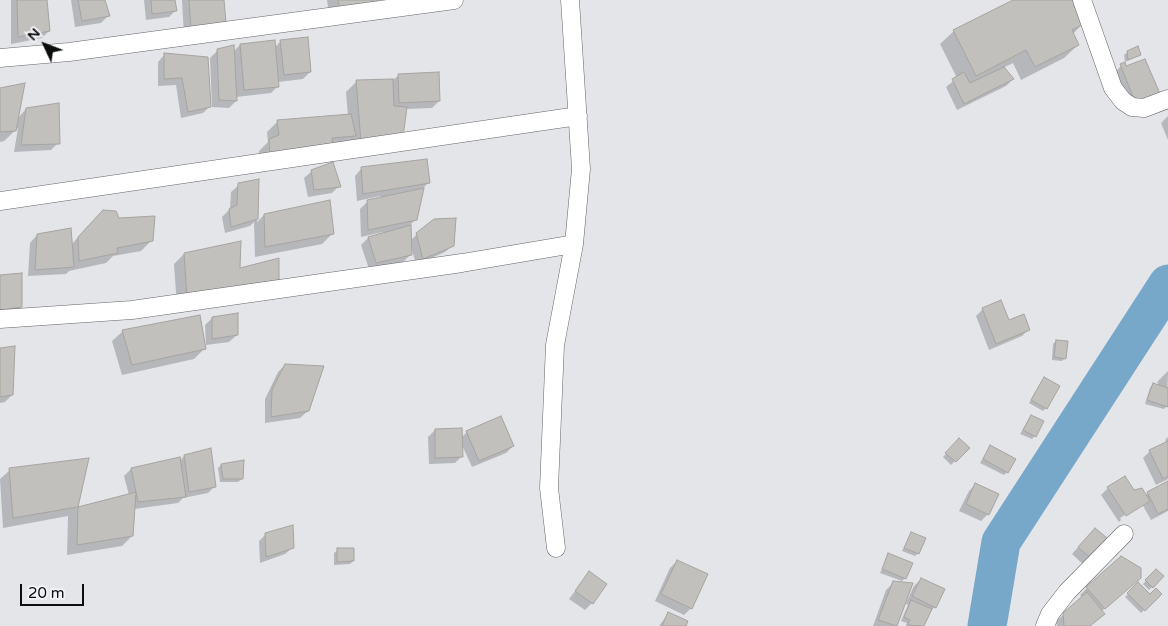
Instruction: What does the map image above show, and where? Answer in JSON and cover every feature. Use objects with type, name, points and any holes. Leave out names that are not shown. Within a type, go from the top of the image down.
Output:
[{"type":"street","points":[[0,58],[177,38],[454,0]]},
{"type":"street","points":[[556,548],[549,488],[554,345],[574,244],[581,169],[570,0]]},
{"type":"street","points":[[1082,0],[1113,88],[1123,101],[1132,107],[1144,108],[1168,99]]},
{"type":"street","points":[[0,201],[578,116]]},
{"type":"street","points":[[0,319],[132,310],[462,263],[574,244]]},
{"type":"street","points":[[1045,626],[1050,614],[1067,592],[1124,534]]},
{"type":"building","points":[[17,0],[47,0],[50,31],[18,37]]},
{"type":"building","points":[[78,0],[105,0],[110,16],[82,21]]},
{"type":"building","points":[[151,0],[175,0],[177,11],[152,14]]},
{"type":"building","points":[[189,0],[224,0],[226,23],[191,30]]},
{"type":"building","points":[[338,0],[378,0],[378,4],[340,10]]},
{"type":"building","points":[[1013,0],[1074,0],[1086,23],[1072,30],[1079,45],[1035,67],[1026,50],[976,76],[953,30]]},
{"type":"building","points":[[308,37],[311,72],[284,75],[280,40]]},
{"type":"building","points":[[275,40],[279,87],[244,90],[240,44]]},
{"type":"building","points":[[234,45],[237,101],[219,100],[217,49]]},
{"type":"building","points":[[1138,46],[1141,55],[1128,60],[1127,51]]},
{"type":"building","points":[[164,53],[208,57],[211,107],[188,112],[182,78],[164,79]]},
{"type":"building","points":[[1145,59],[1161,96],[1136,104],[1120,64],[1125,62],[1126,66]]},
{"type":"building","points":[[1004,67],[1014,79],[964,104],[952,79],[964,72],[970,83]]},
{"type":"building","points":[[439,72],[440,101],[399,103],[398,74]]},
{"type":"building","points":[[393,79],[394,106],[407,107],[403,137],[361,142],[356,80]]},
{"type":"building","points":[[25,83],[16,131],[0,132],[0,88]]},
{"type":"building","points":[[59,103],[60,144],[21,145],[26,108]]},
{"type":"building","points":[[351,114],[356,136],[332,138],[333,146],[270,156],[269,139],[279,135],[277,120]]},
{"type":"building","points":[[427,159],[430,183],[363,194],[361,167]]},
{"type":"building","points":[[333,162],[341,187],[314,190],[311,170]]},
{"type":"building","points":[[259,179],[258,219],[231,227],[229,209],[237,205],[238,183]]},
{"type":"building","points":[[424,188],[417,220],[368,230],[367,200]]},
{"type":"building","points":[[330,200],[334,234],[265,247],[264,214]]},
{"type":"building","points":[[103,210],[116,211],[119,218],[155,216],[153,241],[117,248],[118,253],[79,261],[78,237]]},
{"type":"building","points":[[456,218],[454,246],[423,259],[416,233],[434,219]]},
{"type":"building","points":[[411,225],[412,255],[376,263],[368,237]]},
{"type":"building","points":[[71,228],[74,267],[35,270],[37,234]]},
{"type":"building","points":[[241,241],[240,268],[279,258],[279,285],[187,297],[184,253]]},
{"type":"building","points":[[22,273],[22,307],[0,310],[0,275]]},
{"type":"building","points":[[1001,300],[1009,320],[1024,314],[1030,330],[996,344],[982,308]]},
{"type":"building","points":[[238,313],[238,335],[212,339],[212,317]]},
{"type":"building","points":[[200,315],[206,349],[132,365],[122,330]]},
{"type":"building","points":[[1056,340],[1068,341],[1066,359],[1054,357]]},
{"type":"building","points":[[15,346],[13,395],[0,397],[0,348]]},
{"type":"building","points":[[285,364],[324,366],[309,411],[271,417],[272,390]]},
{"type":"building","points":[[1044,377],[1060,386],[1047,409],[1031,400]]},
{"type":"building","points":[[1153,383],[1168,388],[1168,407],[1147,400]]},
{"type":"building","points":[[1031,415],[1044,421],[1036,437],[1023,430]]},
{"type":"building","points":[[501,416],[514,446],[479,461],[466,431]]},
{"type":"building","points":[[462,428],[463,457],[435,458],[435,429]]},
{"type":"building","points":[[959,438],[970,448],[956,462],[945,453]]},
{"type":"building","points":[[1168,441],[1168,476],[1163,479],[1149,450]]},
{"type":"building","points":[[990,445],[1016,459],[1008,473],[983,459]]},
{"type":"building","points":[[211,448],[216,487],[189,492],[184,455]]},
{"type":"building","points":[[180,457],[186,497],[138,502],[131,468]]},
{"type":"building","points":[[89,458],[78,507],[13,518],[9,468]]},
{"type":"building","points":[[244,460],[243,479],[223,479],[221,464]]},
{"type":"building","points":[[1125,476],[1134,490],[1142,488],[1150,501],[1126,516],[1107,487]]},
{"type":"building","points":[[1168,481],[1168,509],[1158,514],[1147,492]]},
{"type":"building","points":[[975,483],[999,494],[989,515],[966,504]]},
{"type":"building","points":[[136,492],[133,536],[77,545],[78,507]]},
{"type":"building","points":[[293,525],[294,548],[266,557],[265,533]]},
{"type":"building","points":[[1095,528],[1112,542],[1094,561],[1078,547]]},
{"type":"building","points":[[911,532],[926,538],[919,554],[904,548]]},
{"type":"building","points":[[337,548],[354,548],[354,561],[337,562]]},
{"type":"building","points":[[888,553],[913,563],[906,579],[882,569]]},
{"type":"building","points":[[1121,556],[1141,568],[1141,578],[1105,609],[1086,587]]},
{"type":"building","points":[[677,560],[708,574],[692,609],[661,594]]},
{"type":"building","points":[[1156,569],[1164,576],[1153,588],[1145,580]]},
{"type":"building","points":[[589,571],[607,584],[593,604],[575,591]]},
{"type":"building","points":[[921,578],[945,589],[936,608],[912,596]]},
{"type":"building","points":[[893,581],[913,583],[897,626],[878,620]]},
{"type":"building","points":[[1138,582],[1150,594],[1156,588],[1162,594],[1145,611],[1127,593]]},
{"type":"building","points":[[1087,592],[1105,614],[1090,626],[1064,626],[1063,613]]},
{"type":"building","points":[[911,600],[932,609],[924,626],[907,625],[910,620],[904,617]]},
{"type":"building","points":[[668,612],[688,621],[686,626],[662,626]]},
{"type":"waterway","points":[[987,626],[1001,542],[1168,284]]}]
